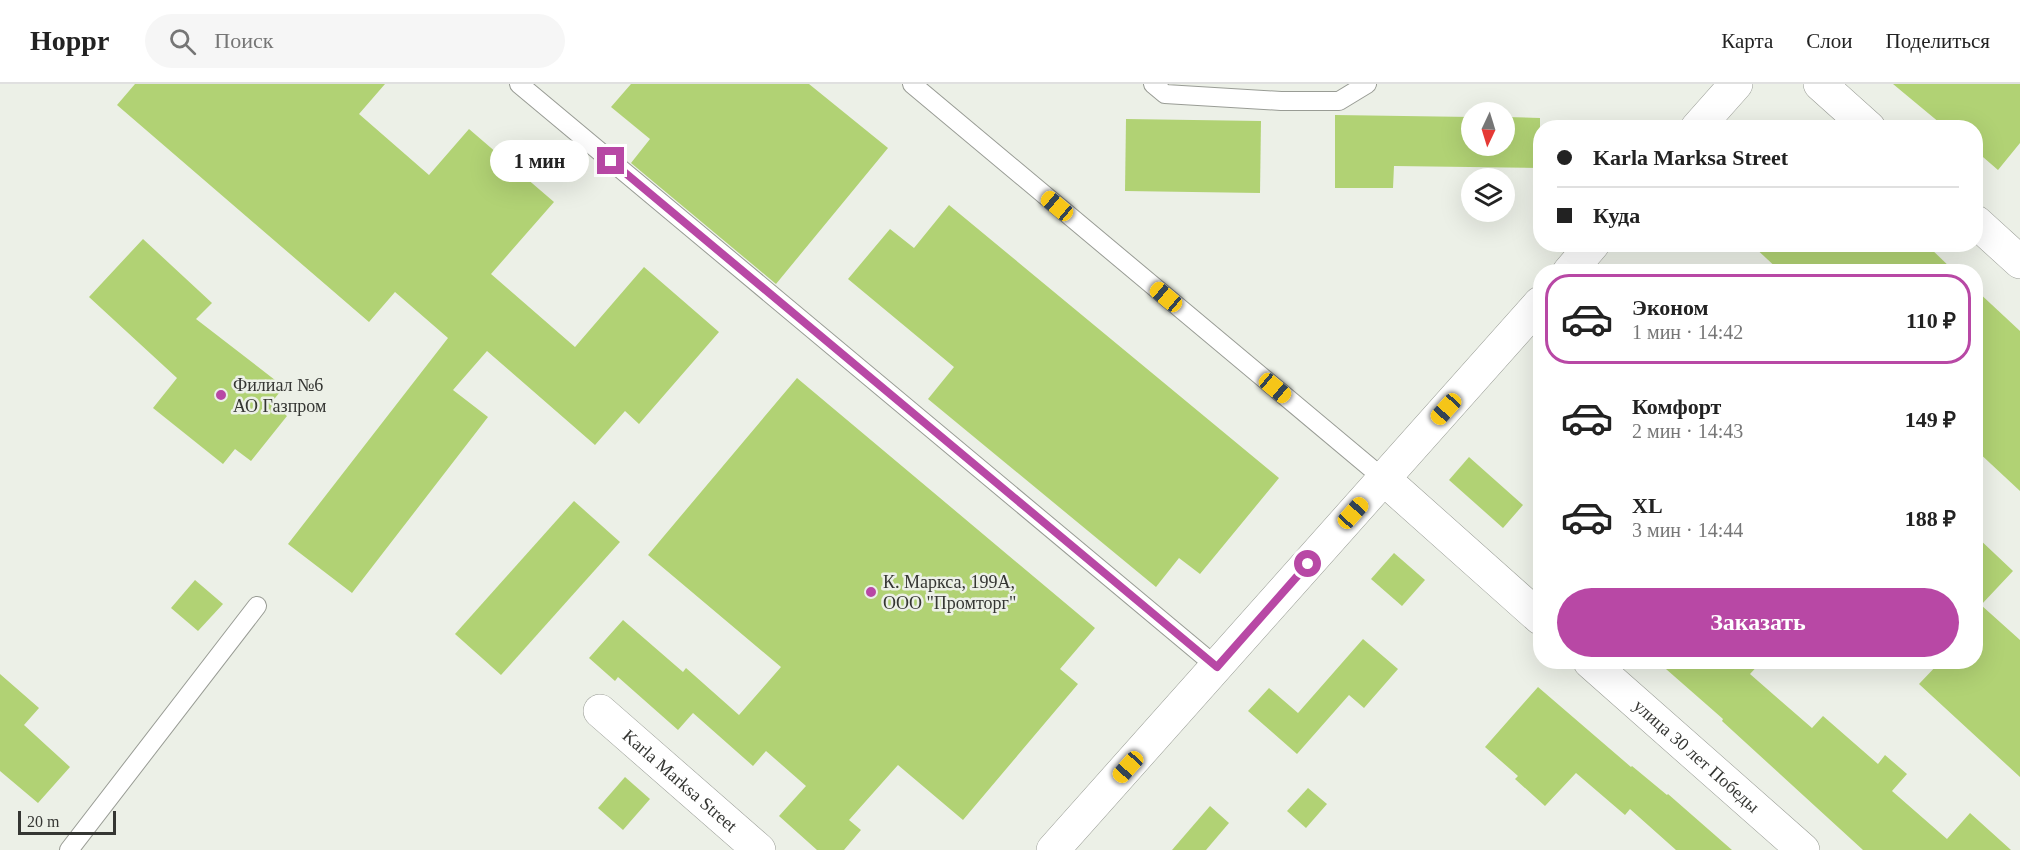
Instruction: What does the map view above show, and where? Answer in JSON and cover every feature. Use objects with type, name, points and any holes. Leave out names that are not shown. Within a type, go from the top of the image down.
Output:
[{"type":"street","points":[[1704,120],[1736,84]]},
{"type":"street","points":[[1820,84],[1860,120]]},
{"type":"street","points":[[1983,228],[2020,262]]},
{"type":"street","points":[[1576,264],[1586,252]]},
{"type":"street","points":[[1053,850],[1533,311]]},
{"type":"street","points":[[1384,479],[1533,612]]},
{"type":"street","name":"улица 30 лет Победы","points":[[1598,669],[1803,850]]},
{"type":"street","name":"Karla Marksa Street","points":[[600,711],[759,850]]},
{"type":"lane","points":[[519,84],[1217,667]]},
{"type":"lane","points":[[912,84],[1384,479]]},
{"type":"lane","points":[[1153,84],[1165,94],[1281,101],[1339,101],[1367,84]]},
{"type":"lane","points":[[69,850],[257,606]]},
{"type":"building","points":[[135,84],[385,84],[359,114],[429,175],[469,129],[554,202],[491,274],[575,347],[644,267],[719,332],[639,424],[625,411],[595,445],[487,351],[453,390],[488,417],[352,593],[288,544],[448,338],[395,292],[369,322],[117,105]]},
{"type":"building","points":[[631,84],[809,84],[888,148],[776,284],[631,163],[650,139],[611,107]]},
{"type":"building","points":[[1893,84],[2020,84],[2020,143],[1998,170],[1983,157],[1983,120],[1936,120]]},
{"type":"building","points":[[1335,115],[1461,117],[1461,156],[1515,156],[1515,117],[1540,118],[1540,120],[1533,120],[1533,168],[1394,166],[1393,188],[1335,188]]},
{"type":"building","points":[[1126,119],[1261,121],[1260,193],[1125,191]]},
{"type":"building","points":[[949,205],[1279,478],[1200,574],[1179,558],[1156,587],[928,399],[954,367],[848,279],[890,229],[914,248]]},
{"type":"building","points":[[143,239],[212,303],[196,319],[284,387],[271,403],[287,416],[251,461],[235,449],[223,464],[153,408],[177,378],[89,297]]},
{"type":"building","points":[[1760,252],[1934,252],[1947,264],[1772,264]]},
{"type":"building","points":[[1983,297],[2020,331],[2020,491],[1983,457]]},
{"type":"building","name":"К. Маркса, 199А, ООО \"Промторг\"","points":[[797,378],[1095,628],[1060,669],[1078,684],[963,820],[898,765],[849,820],[861,830],[844,850],[817,850],[779,816],[806,786],[766,751],[753,766],[693,713],[678,730],[618,677],[615,681],[589,658],[623,620],[683,672],[686,668],[739,715],[781,667],[648,555]]},
{"type":"building","points":[[1469,457],[1523,505],[1503,528],[1449,480]]},
{"type":"building","points":[[574,501],[620,542],[501,675],[455,634]]},
{"type":"building","points":[[1983,543],[2013,571],[1983,603]]},
{"type":"building","points":[[1394,553],[1425,580],[1402,606],[1371,579]]},
{"type":"building","points":[[195,580],[223,604],[198,631],[171,608]]},
{"type":"building","points":[[1983,607],[2020,640],[2020,777],[1919,684],[1933,669],[1983,669]]},
{"type":"building","points":[[1363,639],[1398,669],[1364,708],[1349,695],[1297,754],[1248,711],[1269,688],[1298,713]]},
{"type":"building","points":[[1666,669],[1755,669],[1750,674],[1812,728],[1823,716],[1878,764],[1885,755],[1907,774],[1892,791],[1947,839],[1970,813],[2011,850],[1863,850],[1722,721],[1723,719]]},
{"type":"building","points":[[0,674],[39,708],[24,725],[70,767],[38,803],[0,771]]},
{"type":"building","points":[[1538,687],[1732,850],[1676,850],[1630,809],[1625,815],[1576,773],[1545,806],[1515,779],[1518,776],[1485,747]]},
{"type":"building","points":[[625,777],[650,799],[623,830],[598,808]]},
{"type":"building","points":[[1308,788],[1327,804],[1306,828],[1287,811]]},
{"type":"building","points":[[1210,806],[1229,823],[1206,850],[1172,850]]},
{"type":"place","name":"Филиал №6 АО Газпром","points":[[221,395]]},
{"type":"place","name":"К. Маркса, 199А, ООО \"Промторг\"","points":[[871,592]]},
{"type":"route","points":[[611,161],[1217,667],[1308,564]]}]
